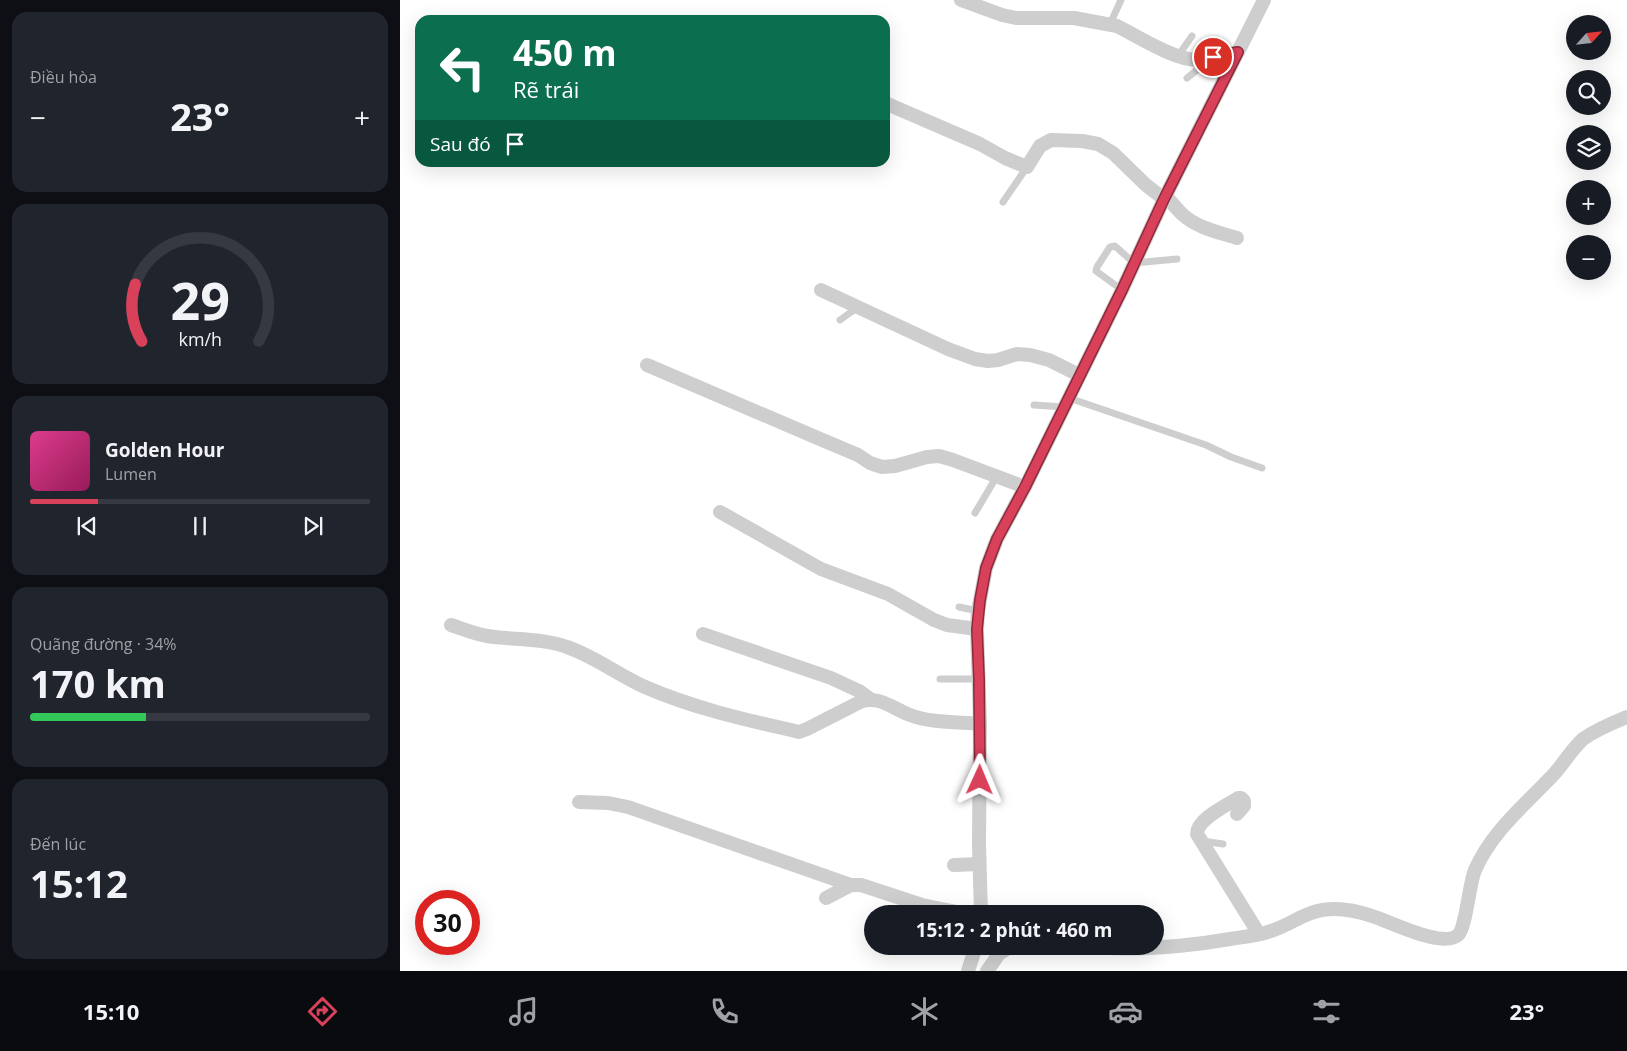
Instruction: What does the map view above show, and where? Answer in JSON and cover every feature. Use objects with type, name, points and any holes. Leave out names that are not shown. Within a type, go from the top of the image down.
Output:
[{"type":"street","points":[[961,0],[1002,15],[1016,18],[1074,18],[1110,24],[1178,56],[1190,59],[1201,60],[1238,52]]},
{"type":"street","points":[[981,905],[980,724],[977,629],[978,611],[986,568],[997,539],[1025,487],[1165,198],[1264,0]]},
{"type":"street","points":[[890,106],[1027,166],[1040,146],[1051,140],[1082,141],[1098,144],[1113,153],[1146,185],[1192,221],[1200,226],[1237,238]]},
{"type":"street","points":[[821,290],[948,349],[975,359],[998,360],[1017,354],[1030,355],[1049,360],[1080,375]]},
{"type":"street","points":[[647,365],[882,467],[939,456],[1025,487]]},
{"type":"street","points":[[720,512],[821,569],[888,594],[934,620],[947,625],[977,629]]},
{"type":"street","points":[[451,625],[486,636],[547,642],[564,646],[580,652],[643,686],[671,697],[739,718],[799,732],[862,701],[870,699]]},
{"type":"street","points":[[703,634],[831,678],[860,691],[870,699],[887,704],[910,715],[928,720],[980,724]]},
{"type":"street","points":[[1164,948],[1202,944],[1259,934],[1274,930],[1319,910],[1336,909],[1372,916],[1434,938],[1454,938],[1460,933],[1462,928],[1467,898],[1476,868],[1502,829],[1583,740],[1594,732],[1627,717]]},
{"type":"street","points":[[1237,814],[1244,806],[1244,801],[1241,798],[1238,798],[1202,822],[1197,829],[1197,834],[1259,934]]},
{"type":"street","points":[[579,802],[608,803],[628,808],[851,886]]},
{"type":"street","points":[[954,865],[979,864]]},
{"type":"street","points":[[826,898],[851,886],[862,885],[926,905]]},
{"type":"street","points":[[968,971],[973,955]]},
{"type":"street","points":[[987,971],[998,955]]},
{"type":"lane","points":[[1110,24],[1121,0]]},
{"type":"lane","points":[[1178,56],[1192,36]]},
{"type":"lane","points":[[1187,78],[1213,57]]},
{"type":"lane","points":[[1003,202],[1027,166]]},
{"type":"lane","points":[[1122,290],[1096,271],[1110,247],[1115,246],[1134,263],[1176,259]]},
{"type":"lane","points":[[840,320],[858,307]]},
{"type":"lane","points":[[1034,405],[1066,402],[1206,445],[1231,457],[1262,468]]},
{"type":"lane","points":[[975,514],[997,476]]},
{"type":"lane","points":[[959,607],[978,611]]},
{"type":"lane","points":[[940,679],[979,679]]},
{"type":"lane","points":[[1201,841],[1223,844]]},
{"type":"route","points":[[980,780],[977,629],[978,611],[986,568],[997,539],[1025,487],[1122,290],[1164,199],[1238,52],[1213,57]]}]
